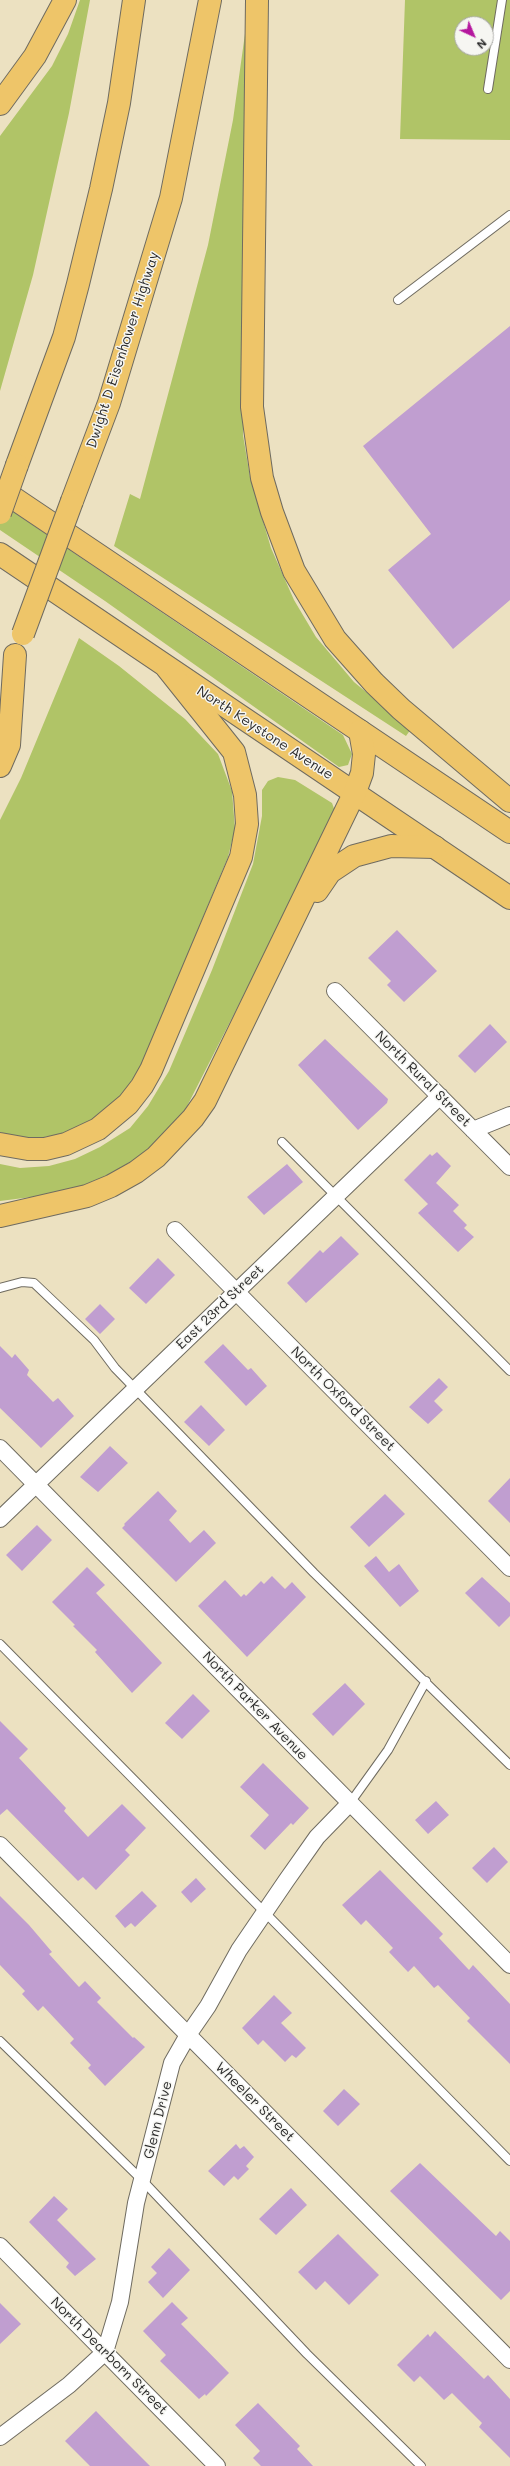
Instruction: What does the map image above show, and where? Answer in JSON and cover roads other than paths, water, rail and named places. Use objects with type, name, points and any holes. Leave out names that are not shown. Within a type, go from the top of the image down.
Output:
[{"type":"main road","points":[[0,104],[35,56],[65,0]]},
{"type":"main road","points":[[0,513],[64,337],[80,277],[118,103],[134,0]]},
{"type":"main road","name":"Dwight D Eisenhower Highway","points":[[0,690],[23,634],[109,403],[171,198],[210,0]]},
{"type":"main road","points":[[257,0],[252,406],[262,478],[272,512],[294,571],[335,639],[374,683],[401,709],[510,801]]},
{"type":"main road","points":[[0,489],[510,832]]},
{"type":"main road","name":"North Keystone Avenue","points":[[0,554],[167,668],[355,792],[510,898]]},
{"type":"main road","points":[[0,766],[9,746],[15,654]]},
{"type":"main road","points":[[0,1144],[28,1149],[45,1149],[66,1144],[98,1129],[128,1104],[142,1086],[151,1070],[241,857],[247,824],[245,795],[234,752],[167,668]]},
{"type":"main road","points":[[0,1216],[87,1196],[111,1186],[136,1172],[177,1137],[205,1101],[355,792],[363,766],[364,754],[360,731]]},
{"type":"main road","points":[[294,920],[330,872],[354,856],[391,846],[436,847]]},
{"type":"street","name":"North Rural Street","points":[[336,992],[510,1167]]},
{"type":"street","name":"East 23rd Street","points":[[0,1520],[440,1096]]},
{"type":"street","points":[[473,1130],[510,1115]]},
{"type":"street","name":"North Oxford Street","points":[[175,1230],[510,1568]]},
{"type":"street","name":"North Parker Avenue","points":[[0,1448],[510,1965]]},
{"type":"street","name":"Glenn Drive","points":[[105,2352],[120,2302],[135,2211],[172,2063],[188,2035],[199,2021],[239,1950],[265,1911],[317,1837],[350,1803]]},
{"type":"street","name":"Wheeler Street","points":[[0,1845],[510,2360]]},
{"type":"street","name":"North Dearborn Street","points":[[0,2246],[217,2466]]},
{"type":"street","points":[[0,2437],[53,2398],[105,2352]]},
{"type":"lane","points":[[488,89],[502,0]]},
{"type":"lane","points":[[398,300],[510,215]]},
{"type":"lane","points":[[282,1142],[510,1371]]},
{"type":"lane","points":[[0,1288],[22,1282],[34,1284],[94,1340],[115,1368],[314,1573],[426,1681],[510,1766]]},
{"type":"lane","points":[[0,1644],[510,2161]]},
{"type":"lane","points":[[350,1803],[388,1750],[426,1681]]},
{"type":"lane","points":[[0,2041],[142,2180],[307,2354],[421,2466]]}]
